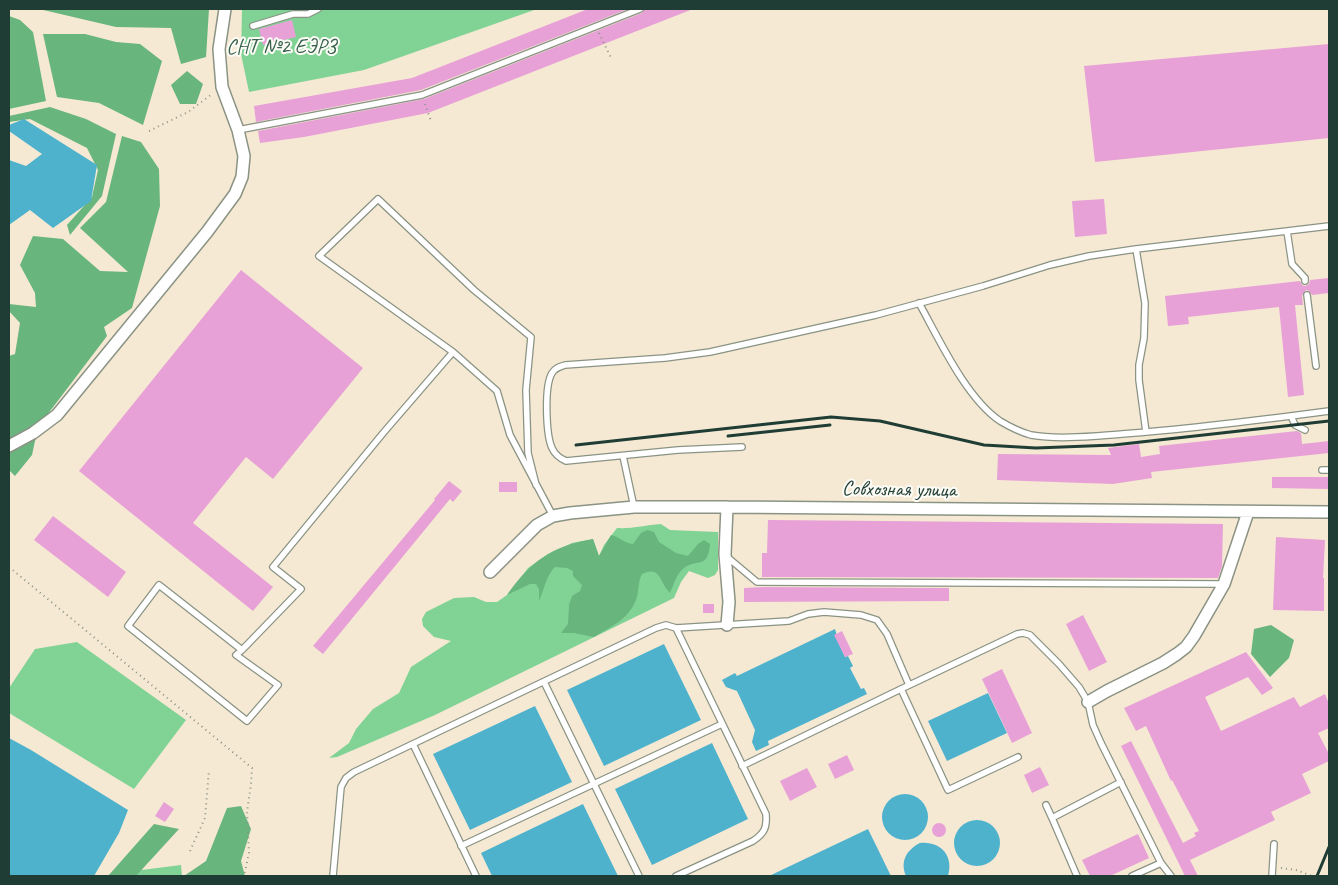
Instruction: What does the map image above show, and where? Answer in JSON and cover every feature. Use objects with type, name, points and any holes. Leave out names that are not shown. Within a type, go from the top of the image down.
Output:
[{"type":"street","points":[[9,446],[33,433],[57,414],[201,240],[235,194],[242,177],[244,156],[238,130],[222,87],[219,48],[225,9]]},
{"type":"street","name":"Совхозная улица","points":[[490,572],[537,525],[553,516],[634,507],[1329,512]]},
{"type":"street","points":[[727,507],[725,554],[729,602],[728,625]]},
{"type":"street","points":[[1088,702],[1107,690],[1177,654],[1194,636],[1224,584],[1248,512]]},
{"type":"lane","points":[[253,26],[293,14],[308,14],[318,9]]},
{"type":"lane","points":[[238,130],[422,94],[640,9]]},
{"type":"lane","points":[[536,485],[528,452],[526,408],[530,337],[474,290],[378,199],[319,256],[452,352],[497,391],[510,435],[536,485],[553,516]]},
{"type":"lane","points":[[742,447],[678,450],[566,460],[558,458],[548,435],[547,395],[551,375],[556,368],[565,365],[665,358],[710,352],[876,315],[1050,265],[1089,256],[1329,226]]},
{"type":"lane","points":[[1287,231],[1292,264],[1305,278],[1305,281]]},
{"type":"lane","points":[[1136,249],[1145,303],[1139,380],[1146,432]]},
{"type":"lane","points":[[1307,295],[1316,366]]},
{"type":"lane","points":[[919,303],[968,388],[981,404],[999,420],[1015,429],[1031,434],[1055,436],[1146,432],[1329,410]]},
{"type":"lane","points":[[242,650],[159,585],[128,626],[246,721],[278,685],[236,656],[242,650],[300,589],[273,567],[452,352]]},
{"type":"lane","points":[[1291,416],[1295,425],[1305,430]]},
{"type":"lane","points":[[623,456],[634,507]]},
{"type":"lane","points":[[1322,470],[1329,470]]},
{"type":"lane","points":[[725,554],[757,582],[1224,584]]},
{"type":"lane","points":[[334,876],[341,787],[346,778],[354,772],[656,628],[666,625],[676,628],[789,621],[808,614],[824,612],[861,614],[877,620],[887,634],[909,685]]},
{"type":"lane","points":[[676,628],[766,814],[767,825],[762,835],[676,876]]},
{"type":"lane","points":[[742,766],[1023,632],[1030,634],[1079,687],[1088,702],[1093,725],[1120,782],[1161,863],[1171,876]]},
{"type":"lane","points":[[544,682],[639,876]]},
{"type":"lane","points":[[901,689],[948,790],[1018,758]]},
{"type":"lane","points":[[461,846],[722,724]]},
{"type":"lane","points":[[413,744],[476,876]]},
{"type":"lane","points":[[1052,818],[1120,782]]},
{"type":"lane","points":[[1046,805],[1077,876]]},
{"type":"lane","points":[[1272,876],[1274,844]]},
{"type":"lane","points":[[1132,876],[1161,863]]},
{"type":"path","points":[[596,27],[610,58]]},
{"type":"path","points":[[149,131],[188,112],[222,87]]},
{"type":"path","points":[[422,94],[430,121]]},
{"type":"path","points":[[9,567],[252,768],[252,784],[247,812],[249,853],[244,876]]},
{"type":"path","points":[[190,851],[205,818],[209,770]]},
{"type":"path","points":[[1272,867],[1296,870],[1312,876]]},
{"type":"green space","points":[[39,9],[209,9],[206,57],[181,64],[171,28],[116,27]]},
{"type":"green space","name":"СНТ №2 ЕЭРЗ","points":[[242,9],[537,9],[364,70],[249,92],[241,54]]},
{"type":"green space","points":[[9,16],[20,20],[33,32],[46,101],[9,109]]},
{"type":"green space","points":[[43,34],[85,34],[116,42],[140,44],[162,61],[143,125],[99,103],[57,97]]},
{"type":"green space","points":[[187,71],[203,84],[196,104],[180,104],[171,85]]},
{"type":"green space","points":[[50,107],[86,119],[116,134],[102,196],[70,235],[67,225],[92,197],[98,170],[87,148],[30,119],[9,122],[9,116]]},
{"type":"green space","points":[[122,136],[141,142],[159,169],[160,206],[132,308],[104,327],[107,336],[38,427],[32,455],[15,476],[9,470],[9,356],[15,354],[20,323],[9,311],[9,304],[36,307],[35,293],[20,265],[33,236],[63,239],[100,271],[128,272],[80,228],[106,202]]},
{"type":"green space","points":[[661,524],[670,530],[718,532],[718,570],[715,575],[708,578],[689,571],[681,582],[674,598],[435,715],[337,757],[329,758],[349,743],[356,729],[373,709],[399,693],[411,667],[451,641],[434,637],[423,626],[422,619],[426,612],[454,598],[474,597],[486,602],[497,602],[507,595],[528,568],[548,554],[572,543],[593,539],[599,556],[604,545],[617,528]]},
{"type":"green space","points":[[647,530],[654,532],[659,542],[676,553],[688,556],[704,540],[710,544],[707,557],[701,562],[689,565],[681,570],[670,593],[656,573],[648,572],[642,574],[637,597],[630,611],[620,621],[594,637],[574,633],[561,633],[568,624],[569,605],[572,596],[580,591],[582,585],[573,576],[573,571],[567,568],[555,567],[547,579],[539,601],[539,589],[536,584],[530,584],[507,595],[534,564],[554,551],[593,539],[599,556],[611,535],[633,544],[641,533]]},
{"type":"green space","points":[[1271,625],[1294,640],[1289,658],[1270,677],[1251,654],[1254,629]]},
{"type":"green space","points":[[77,642],[186,720],[134,789],[9,713],[9,688],[35,649]]},
{"type":"green space","points":[[241,806],[251,829],[241,861],[245,876],[184,876],[206,861],[227,808]]},
{"type":"green space","points":[[154,824],[179,829],[136,876],[108,876]]},
{"type":"green space","points":[[181,865],[182,876],[124,876],[126,872]]},
{"type":"water","points":[[24,119],[97,165],[91,201],[53,228],[30,210],[9,225],[9,160],[26,166],[42,154],[9,131],[9,125]]},
{"type":"water","points":[[835,629],[845,657],[848,656],[853,666],[850,668],[861,689],[864,688],[867,694],[768,741],[769,745],[756,751],[752,742],[755,730],[737,691],[726,687],[722,680],[735,673],[737,676]]},
{"type":"water","points":[[664,644],[701,720],[604,766],[567,690]]},
{"type":"water","points":[[988,693],[1007,733],[947,761],[928,721]]},
{"type":"water","points":[[535,706],[572,782],[470,830],[433,754]]},
{"type":"water","points":[[9,738],[128,810],[119,833],[94,876],[9,876]]},
{"type":"water","points":[[712,743],[748,819],[652,865],[615,789]]},
{"type":"water","points":[[910,794],[914,795],[924,804],[927,808],[927,826],[918,836],[910,840],[900,840],[892,836],[883,826],[882,812],[886,804],[896,795]]},
{"type":"water","points":[[583,804],[618,876],[492,876],[481,853]]},
{"type":"water","points":[[982,820],[986,821],[996,830],[999,834],[999,852],[990,862],[982,866],[972,866],[964,862],[955,852],[954,838],[958,830],[968,821]]},
{"type":"water","points":[[868,829],[891,876],[769,876]]},
{"type":"water","points":[[920,843],[934,844],[944,851],[949,862],[948,876],[906,876],[904,861],[911,849]]},
{"type":"building","points":[[588,9],[628,9],[421,90],[256,122],[254,106],[412,78]]},
{"type":"building","points":[[645,9],[693,9],[428,113],[304,137],[260,143],[258,131],[424,99],[642,13]]},
{"type":"building","points":[[292,20],[296,37],[263,45],[259,29]]},
{"type":"building","points":[[1329,44],[1329,138],[1095,162],[1084,66]]},
{"type":"building","points":[[1104,199],[1107,234],[1075,237],[1072,201]]},
{"type":"building","points":[[241,270],[363,368],[273,479],[246,457],[193,523],[273,587],[253,611],[79,471]]},
{"type":"building","points":[[1329,278],[1329,293],[1312,295],[1306,290],[1302,296],[1303,305],[1295,305],[1304,395],[1288,397],[1279,307],[1188,317],[1189,324],[1168,326],[1165,296],[1300,281],[1305,286],[1309,284],[1310,280]]},
{"type":"building","points":[[1297,431],[1301,433],[1302,444],[1329,441],[1329,453],[1151,472],[1152,478],[1113,484],[997,480],[998,454],[1111,455],[1108,448],[1139,444],[1141,457],[1160,454],[1159,446]]},
{"type":"building","points":[[1272,477],[1329,477],[1329,489],[1272,488]]},
{"type":"building","points":[[449,481],[462,491],[453,502],[450,499],[323,654],[313,646]]},
{"type":"building","points":[[499,482],[517,482],[517,492],[499,492]]},
{"type":"building","points":[[53,516],[126,572],[108,597],[34,540]]},
{"type":"building","points":[[768,520],[1223,524],[1222,566],[1218,578],[762,577],[762,553],[767,553]]},
{"type":"building","points":[[1276,537],[1325,540],[1324,611],[1273,610]]},
{"type":"building","points":[[744,588],[949,588],[949,601],[744,602]]},
{"type":"building","points":[[703,604],[714,604],[714,613],[703,613]]},
{"type":"building","points":[[1083,615],[1107,662],[1089,671],[1066,624]]},
{"type":"building","points":[[842,631],[853,654],[845,657],[834,635]]},
{"type":"building","points":[[1246,652],[1273,688],[1262,695],[1248,677],[1205,697],[1221,731],[1294,697],[1300,707],[1325,694],[1329,704],[1329,728],[1318,733],[1329,754],[1329,761],[1302,774],[1311,793],[1271,812],[1275,820],[1190,860],[1198,876],[1185,876],[1121,746],[1131,741],[1183,843],[1196,836],[1194,833],[1199,831],[1171,781],[1146,726],[1136,731],[1124,708]]},
{"type":"building","points":[[1002,669],[1032,733],[1012,743],[982,679]]},
{"type":"building","points":[[847,755],[854,770],[835,779],[828,764]]},
{"type":"building","points":[[1040,767],[1049,785],[1032,793],[1024,775]]},
{"type":"building","points":[[807,768],[817,787],[790,801],[780,781]]},
{"type":"building","points":[[164,802],[174,809],[165,822],[155,816]]},
{"type":"building","points":[[936,823],[942,823],[946,830],[942,837],[936,837],[932,833],[932,827]]},
{"type":"building","points":[[1138,834],[1149,858],[1110,876],[1090,876],[1082,860]]},
{"type":"railway","points":[[576,445],[831,417],[880,421],[984,445],[1036,448],[1114,445],[1329,421]]},
{"type":"railway","points":[[728,436],[830,425]]},
{"type":"railway","points":[[1317,876],[1329,847]]}]
